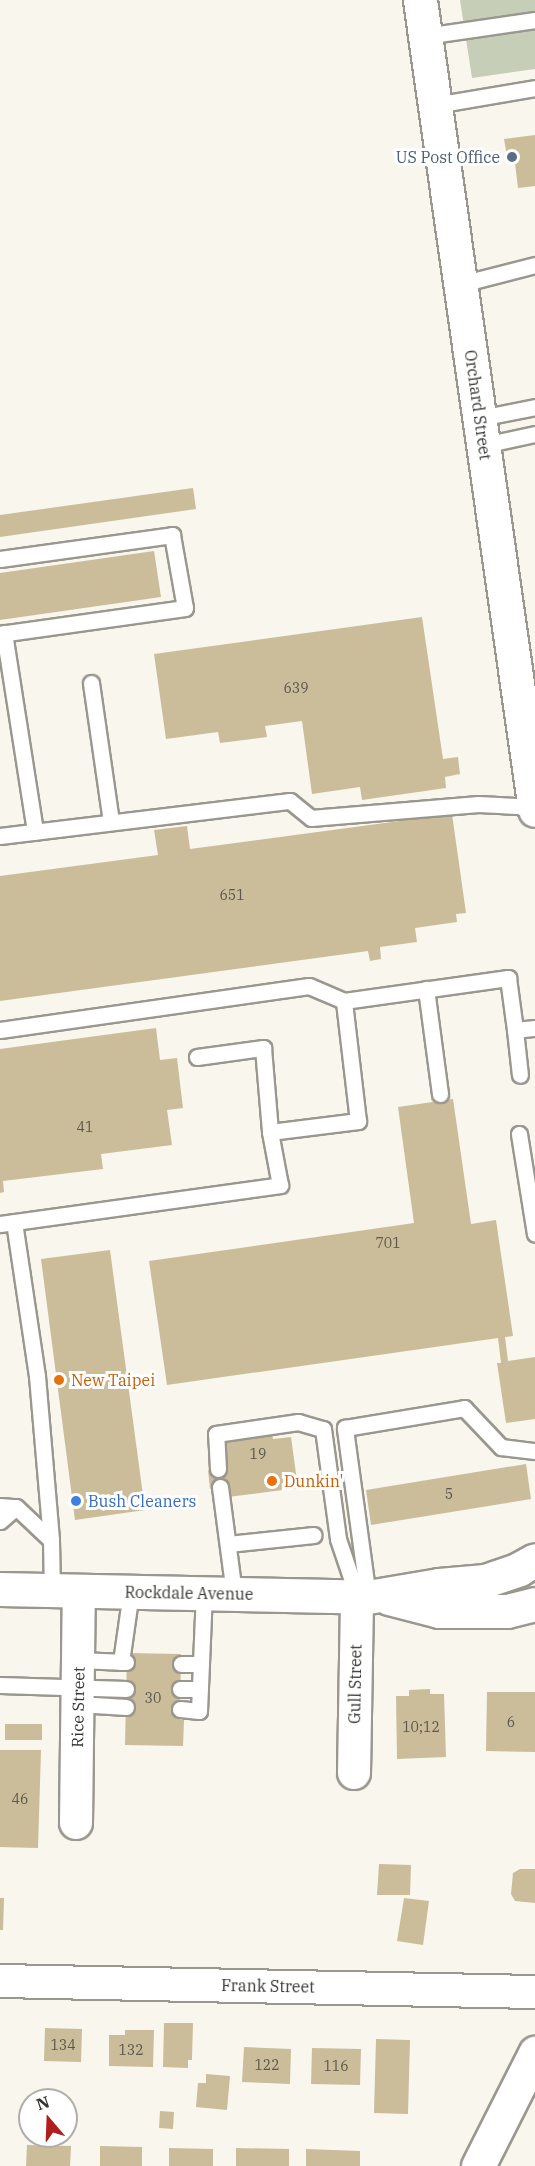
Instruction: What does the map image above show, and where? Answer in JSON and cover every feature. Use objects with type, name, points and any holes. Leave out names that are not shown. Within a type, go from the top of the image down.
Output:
[{"type":"street","name":"Orchard Street","points":[[420,0],[535,808]]},
{"type":"street","name":"Rockdale Avenue","points":[[0,1589],[368,1596],[439,1584],[485,1581],[519,1569],[535,1560]]},
{"type":"street","name":"Rice Street","points":[[65,1591],[78,1684],[76,1823]]},
{"type":"street","name":"Rockdale Avenue","points":[[368,1596],[440,1611],[526,1610]]},
{"type":"street","name":"Gull Street","points":[[354,1773],[368,1596]]},
{"type":"street","name":"Frank Street","points":[[0,1982],[535,1992]]},
{"type":"street","points":[[478,2166],[535,2053]]},
{"type":"lane","points":[[425,36],[535,20]]},
{"type":"lane","points":[[435,105],[535,88]]},
{"type":"lane","points":[[461,284],[535,265]]},
{"type":"lane","points":[[482,432],[535,407]]},
{"type":"lane","points":[[482,432],[535,434]]},
{"type":"lane","points":[[0,559],[172,535],[184,608],[2,634],[35,832]]},
{"type":"lane","points":[[91,683],[111,822]]},
{"type":"lane","points":[[0,836],[290,801],[311,818],[478,804],[535,808]]},
{"type":"lane","points":[[0,1030],[309,986],[344,1001],[508,978],[520,1075]]},
{"type":"lane","points":[[426,989],[440,1094]]},
{"type":"lane","points":[[270,1132],[358,1121],[344,1001]]},
{"type":"lane","points":[[515,1030],[535,1028]]},
{"type":"lane","points":[[65,1591],[51,1540],[37,1376],[7,1223],[280,1185],[270,1132],[263,1048],[197,1057]]},
{"type":"lane","points":[[519,1134],[535,1234]]},
{"type":"lane","points":[[368,1596],[345,1428],[464,1408],[501,1448],[535,1451]]},
{"type":"lane","points":[[218,1469],[216,1434],[298,1422],[323,1429],[338,1539],[368,1596]]},
{"type":"lane","points":[[180,1709],[199,1711],[201,1664],[219,1594],[228,1544],[220,1487]]},
{"type":"lane","points":[[0,1506],[16,1507],[51,1540]]},
{"type":"lane","points":[[0,1521],[16,1507]]},
{"type":"lane","points":[[228,1544],[314,1535]]},
{"type":"lane","points":[[78,1684],[124,1662],[131,1592]]},
{"type":"lane","points":[[181,1664],[201,1664]]},
{"type":"lane","points":[[78,1684],[126,1707]]},
{"type":"lane","points":[[0,1685],[78,1684],[126,1689]]},
{"type":"lane","points":[[180,1689],[200,1689]]},
{"type":"green space","points":[[460,0],[535,0],[535,69],[472,78]]},
{"type":"building","points":[[535,135],[535,186],[518,188],[515,163],[508,163],[504,139]]},
{"type":"building","points":[[193,488],[196,509],[0,537],[0,515]]},
{"type":"building","points":[[154,551],[161,597],[0,620],[0,573]]},
{"type":"building","points":[[422,617],[443,759],[458,757],[460,774],[445,777],[446,788],[362,800],[360,787],[312,794],[302,721],[265,726],[267,737],[220,743],[218,732],[166,739],[154,654]]},
{"type":"building","points":[[452,814],[466,913],[456,914],[457,922],[415,928],[417,942],[380,947],[381,959],[370,961],[368,951],[0,1001],[0,876],[158,855],[154,830],[187,826],[190,849]]},
{"type":"building","points":[[156,1028],[160,1060],[177,1058],[183,1108],[167,1110],[172,1145],[101,1154],[103,1169],[3,1181],[4,1192],[0,1193],[0,1049]]},
{"type":"building","points":[[453,1099],[471,1224],[496,1220],[513,1336],[505,1337],[508,1361],[535,1357],[535,1419],[506,1423],[497,1363],[501,1363],[498,1338],[167,1385],[149,1261],[414,1223],[398,1107]]},
{"type":"building","points":[[110,1250],[145,1510],[75,1520],[41,1259]]},
{"type":"building","points":[[272,1431],[273,1439],[291,1437],[298,1488],[228,1497],[227,1487],[210,1489],[208,1470],[225,1468],[221,1438]]},
{"type":"building","points":[[526,1464],[531,1499],[371,1525],[366,1490]]},
{"type":"building","points":[[127,1653],[181,1654],[180,1720],[184,1720],[183,1746],[125,1745]]},
{"type":"building","points":[[430,1689],[430,1694],[444,1694],[446,1757],[397,1759],[396,1696],[409,1696],[409,1690]]},
{"type":"building","points":[[487,1692],[535,1692],[535,1752],[486,1751]]},
{"type":"building","points":[[5,1724],[42,1724],[42,1740],[5,1740]]},
{"type":"building","points":[[0,1750],[41,1750],[38,1848],[0,1847]]},
{"type":"building","points":[[379,1864],[411,1865],[410,1895],[377,1895]]},
{"type":"building","points":[[520,1869],[535,1869],[535,1903],[515,1901],[511,1894],[513,1873]]},
{"type":"building","points":[[0,1898],[4,1898],[3,1930],[0,1930]]},
{"type":"building","points":[[404,1898],[429,1901],[423,1945],[397,1941]]},
{"type":"building","points":[[164,2023],[193,2023],[192,2060],[188,2060],[188,2068],[163,2067]]},
{"type":"building","points":[[45,2028],[82,2029],[81,2062],[44,2061]]},
{"type":"building","points":[[125,2030],[154,2030],[153,2067],[109,2066],[109,2035],[125,2035]]},
{"type":"building","points":[[376,2039],[410,2040],[408,2114],[374,2113]]},
{"type":"building","points":[[244,2047],[291,2049],[290,2084],[242,2082]]},
{"type":"building","points":[[312,2048],[361,2049],[360,2085],[311,2084]]},
{"type":"building","points":[[206,2074],[230,2076],[227,2110],[196,2107],[198,2083],[206,2083]]},
{"type":"building","points":[[160,2111],[174,2112],[173,2129],[159,2128]]},
{"type":"building","points":[[100,2146],[142,2147],[142,2166],[100,2166]]},
{"type":"building","points":[[27,2148],[71,2148],[70,2166],[26,2166]]},
{"type":"building","points":[[169,2148],[213,2149],[213,2166],[169,2166]]},
{"type":"building","points":[[236,2148],[289,2149],[289,2166],[236,2166]]},
{"type":"building","points":[[306,2149],[360,2151],[360,2166],[306,2166]]},
{"type":"place","name":"US Post Office","points":[[512,157]]},
{"type":"place","name":"New Taipei","points":[[59,1380]]},
{"type":"place","name":"Dunkin'","points":[[272,1481]]},
{"type":"place","name":"Bush Cleaners","points":[[76,1501]]}]
